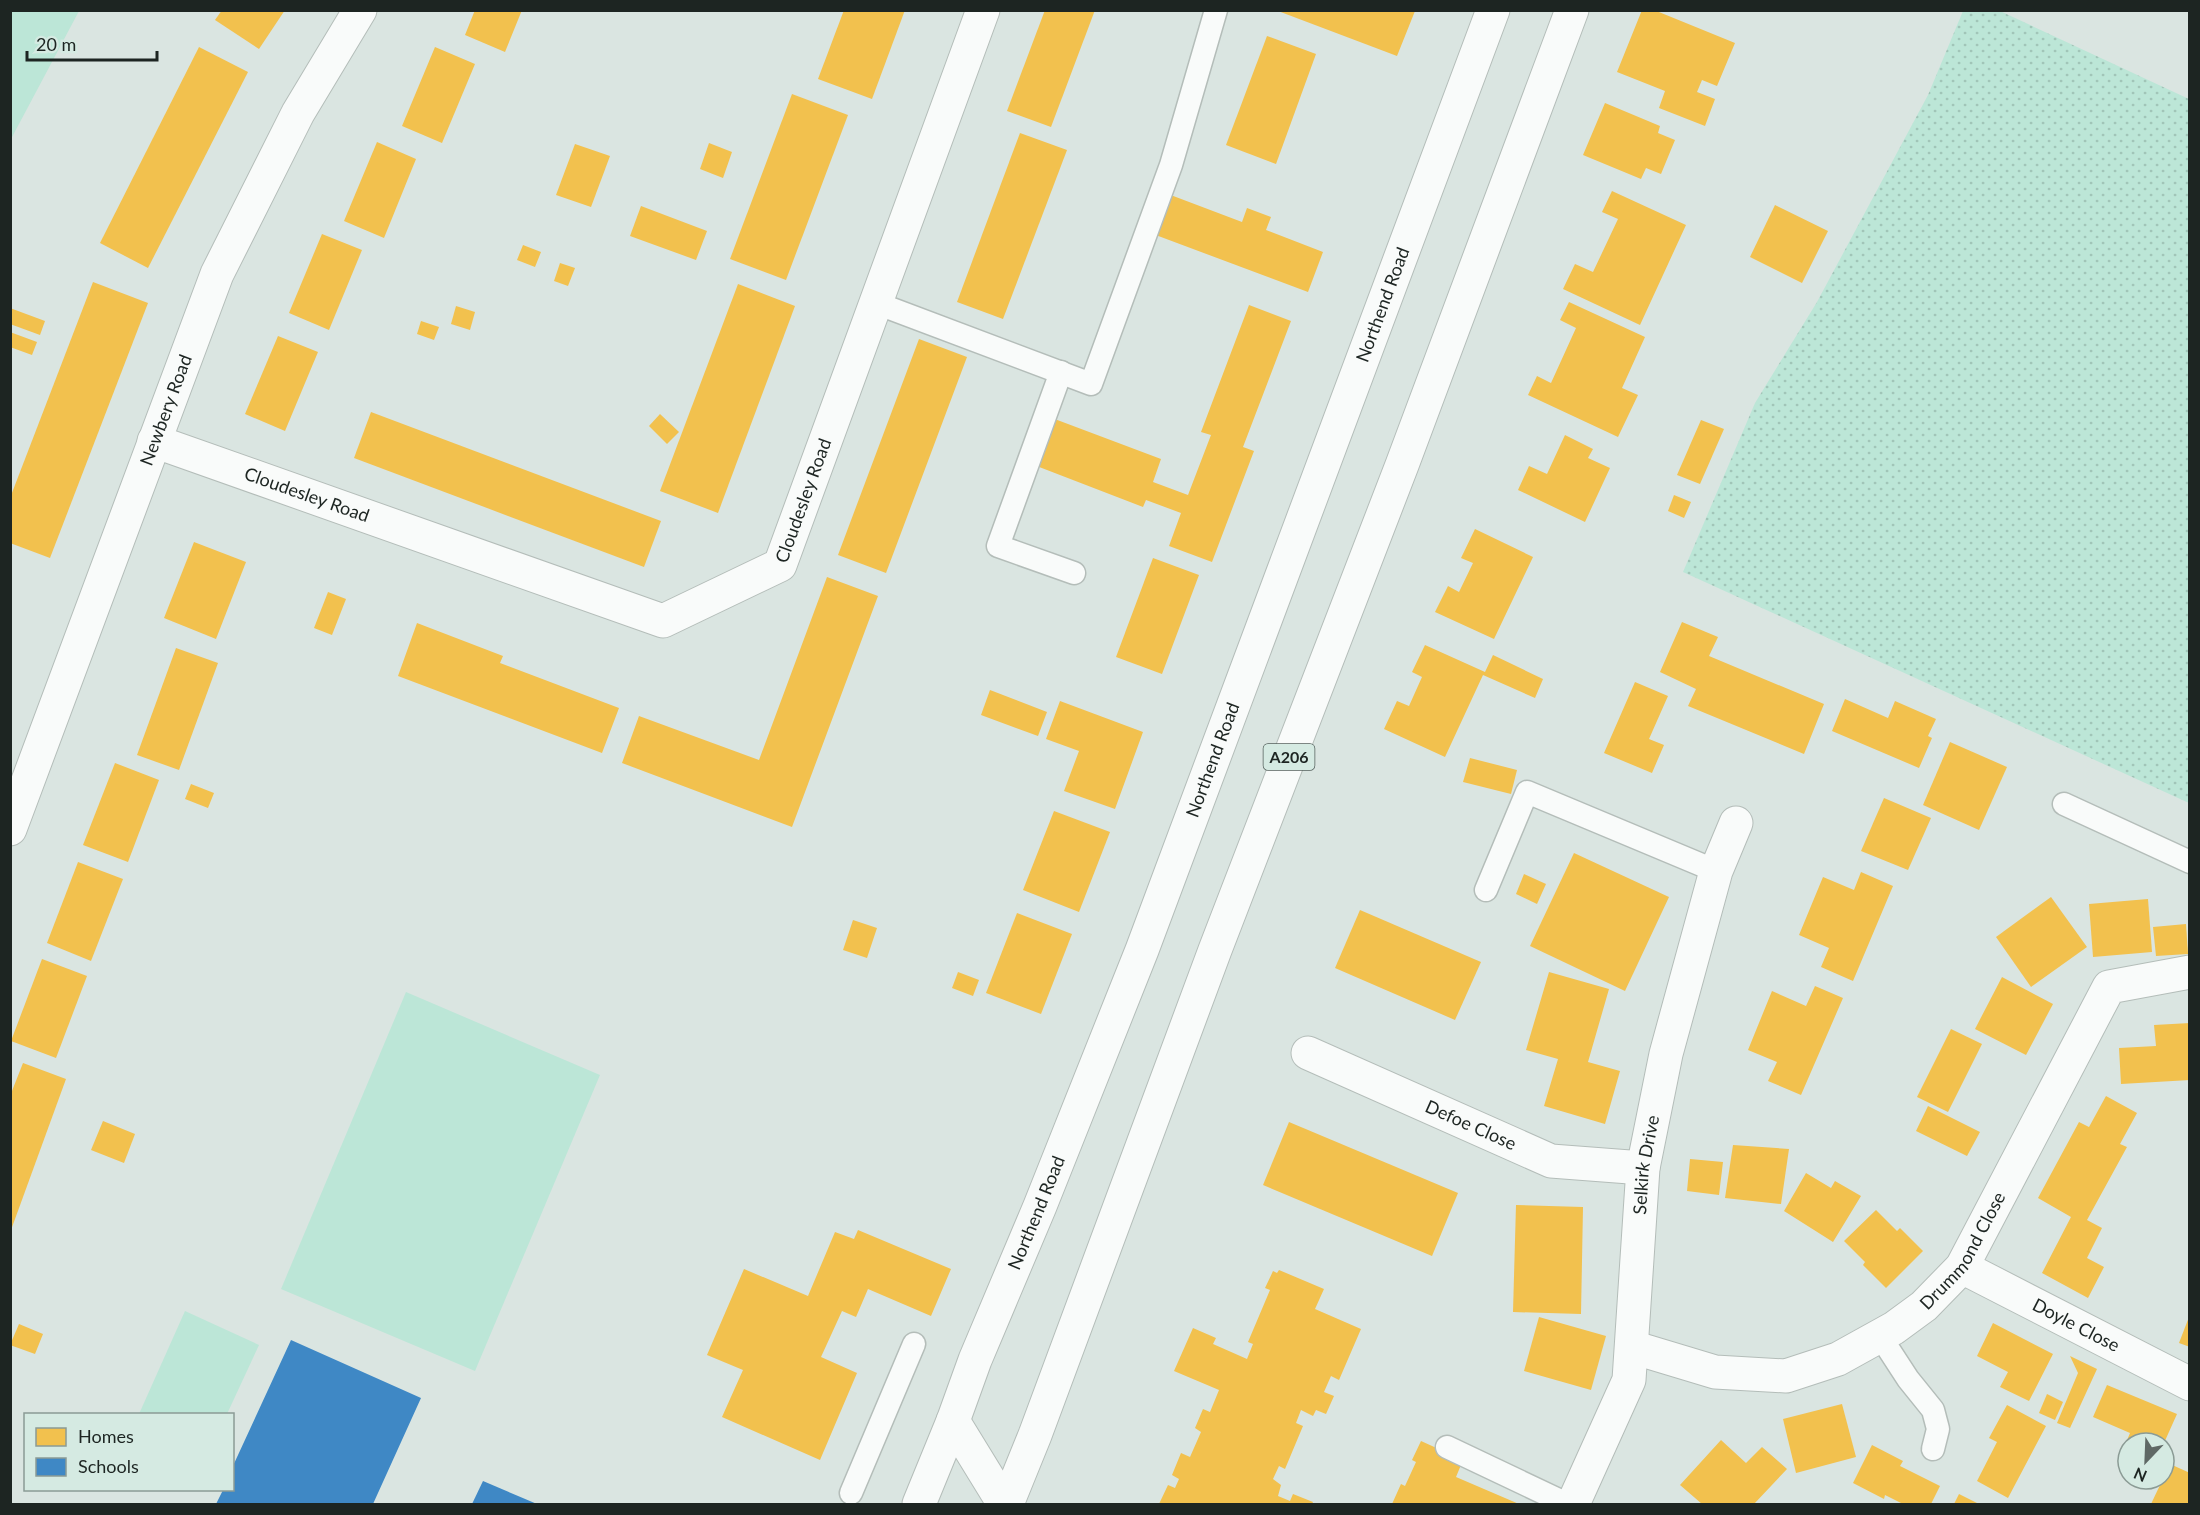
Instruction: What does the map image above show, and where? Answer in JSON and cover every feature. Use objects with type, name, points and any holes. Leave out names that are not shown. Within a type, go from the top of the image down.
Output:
[{"type":"street","name":"Newbery Road","points":[[10,829],[217,274],[298,113],[360,10]]},
{"type":"street","name":"Cloudesley Road","points":[[154,441],[663,621],[780,565],[982,10]]},
{"type":"street","name":"Northend Road","points":[[919,1504],[975,1360],[1040,1206],[1142,950],[1493,10]]},
{"type":"street","name":"A206","points":[[1006,1504],[1035,1435],[1211,961],[1402,465],[1572,10]]},
{"type":"street","name":"Selkirk Drive","points":[[1573,1504],[1629,1380],[1643,1168],[1666,1054],[1716,871],[1736,823]]},
{"type":"street","name":"Drummond Close","points":[[1632,1347],[1715,1372],[1786,1376],[1838,1359],[1894,1328],[1924,1306],[1962,1267],[2109,987],[2190,972]]},
{"type":"street","name":"Defoe Close","points":[[1308,1053],[1551,1161],[1643,1168]]},
{"type":"street","name":"Doyle Close","points":[[1962,1267],[2190,1384]]},
{"type":"street","points":[[953,1421],[1006,1504]]},
{"type":"lane","points":[[876,303],[1091,384],[1171,165],[1216,10]]},
{"type":"lane","points":[[1061,372],[998,546],[1074,573]]},
{"type":"lane","points":[[1486,890],[1527,792],[1716,871]]},
{"type":"lane","points":[[2064,804],[2190,862]]},
{"type":"lane","points":[[1880,1336],[1908,1379],[1933,1410],[1938,1429],[1933,1449]]},
{"type":"lane","points":[[851,1493],[914,1344]]},
{"type":"lane","points":[[1447,1448],[1567,1504]]},
{"type":"green space","points":[[10,11],[79,11],[11,139]]},
{"type":"green space","points":[[1963,11],[2000,11],[2189,99],[2189,803],[1683,572],[1755,403],[1817,302],[1928,95]]},
{"type":"green space","points":[[406,992],[600,1075],[475,1371],[281,1289]]},
{"type":"green space","points":[[185,1311],[259,1345],[227,1413],[139,1413]]},
{"type":"building: Homes","points":[[222,10],[285,10],[259,49],[215,20]]},
{"type":"building: Homes","points":[[475,10],[522,10],[505,52],[465,35]]},
{"type":"building: Homes","points":[[844,10],[905,10],[872,99],[818,79]]},
{"type":"building: Homes","points":[[1045,10],[1095,10],[1051,127],[1007,111]]},
{"type":"building: Homes","points":[[1642,10],[1654,10],[1735,43],[1717,86],[1702,80],[1697,92],[1715,99],[1705,126],[1659,108],[1665,91],[1617,72]]},
{"type":"building: Homes","points":[[1278,11],[1415,11],[1397,56]]},
{"type":"building: Homes","points":[[1267,36],[1316,54],[1276,164],[1226,145]]},
{"type":"building: Homes","points":[[199,47],[248,72],[148,268],[100,243]]},
{"type":"building: Homes","points":[[435,47],[475,64],[442,143],[402,126]]},
{"type":"building: Homes","points":[[792,94],[848,115],[786,280],[730,259]]},
{"type":"building: Homes","points":[[1605,103],[1660,126],[1658,133],[1675,140],[1661,174],[1646,168],[1641,179],[1583,155]]},
{"type":"building: Homes","points":[[1020,133],[1067,150],[1003,319],[957,302]]},
{"type":"building: Homes","points":[[377,142],[416,159],[384,238],[344,221]]},
{"type":"building: Homes","points":[[709,143],[732,152],[723,178],[700,169]]},
{"type":"building: Homes","points":[[575,144],[610,156],[591,207],[556,195]]},
{"type":"building: Homes","points":[[1612,191],[1686,225],[1640,325],[1563,289],[1575,264],[1593,272],[1618,219],[1602,212]]},
{"type":"building: Homes","points":[[1168,194],[1242,222],[1247,208],[1271,217],[1266,230],[1323,252],[1308,292],[1153,234]]},
{"type":"building: Homes","points":[[1775,205],[1828,231],[1802,283],[1750,257]]},
{"type":"building: Homes","points":[[641,206],[707,231],[696,260],[630,236]]},
{"type":"building: Homes","points":[[322,234],[362,250],[329,330],[289,313]]},
{"type":"building: Homes","points":[[523,245],[541,252],[535,267],[517,260]]},
{"type":"building: Homes","points":[[560,263],[575,268],[568,286],[554,281]]},
{"type":"building: Homes","points":[[93,282],[148,303],[50,558],[10,543],[10,498]]},
{"type":"building: Homes","points":[[738,284],[795,306],[718,513],[660,491]]},
{"type":"building: Homes","points":[[1569,302],[1645,337],[1622,388],[1638,395],[1618,437],[1528,395],[1537,376],[1551,383],[1576,328],[1560,320]]},
{"type":"building: Homes","points":[[1249,305],[1291,321],[1243,447],[1254,451],[1212,562],[1169,546],[1181,513],[1146,500],[1143,507],[1034,465],[1052,418],[1161,459],[1153,482],[1188,495],[1211,435],[1201,432]]},
{"type":"building: Homes","points":[[456,306],[475,312],[470,330],[451,324]]},
{"type":"building: Homes","points":[[10,308],[45,321],[40,335],[10,324]]},
{"type":"building: Homes","points":[[421,321],[439,327],[434,340],[417,334]]},
{"type":"building: Homes","points":[[10,332],[37,342],[32,355],[10,347]]},
{"type":"building: Homes","points":[[278,336],[318,352],[285,431],[245,414]]},
{"type":"building: Homes","points":[[919,339],[967,357],[886,573],[838,555]]},
{"type":"building: Homes","points":[[371,412],[661,521],[644,567],[354,458]]},
{"type":"building: Homes","points":[[660,414],[679,432],[667,444],[649,426]]},
{"type":"building: Homes","points":[[1701,420],[1724,429],[1700,484],[1677,475]]},
{"type":"building: Homes","points":[[1565,435],[1593,449],[1588,458],[1610,468],[1585,522],[1518,490],[1529,466],[1547,474]]},
{"type":"building: Homes","points":[[1674,495],[1691,502],[1684,518],[1668,511]]},
{"type":"building: Homes","points":[[1475,529],[1533,557],[1494,639],[1435,612],[1448,586],[1459,592],[1473,563],[1461,558]]},
{"type":"building: Homes","points":[[194,542],[246,562],[216,639],[164,618]]},
{"type":"building: Homes","points":[[1153,558],[1199,575],[1162,674],[1116,657]]},
{"type":"building: Homes","points":[[827,577],[878,596],[792,827],[622,763],[639,716],[759,760]]},
{"type":"building: Homes","points":[[328,592],[346,599],[332,635],[314,628]]},
{"type":"building: Homes","points":[[1682,622],[1718,637],[1709,656],[1824,704],[1804,754],[1688,706],[1696,689],[1660,672]]},
{"type":"building: Homes","points":[[417,623],[503,656],[500,663],[619,708],[602,753],[398,676]]},
{"type":"building: Homes","points":[[1425,645],[1485,672],[1493,655],[1543,679],[1535,698],[1483,675],[1445,757],[1384,729],[1397,701],[1409,706],[1422,677],[1412,672]]},
{"type":"building: Homes","points":[[176,648],[218,663],[179,770],[137,755]]},
{"type":"building: Homes","points":[[1635,682],[1668,696],[1649,739],[1664,745],[1652,773],[1604,753]]},
{"type":"building: Homes","points":[[990,690],[1047,712],[1038,736],[981,715]]},
{"type":"building: Homes","points":[[1845,699],[1888,718],[1895,701],[1936,719],[1928,736],[1932,738],[1919,768],[1832,731]]},
{"type":"building: Homes","points":[[1060,701],[1143,732],[1115,809],[1064,791],[1079,751],[1046,739]]},
{"type":"building: Homes","points":[[1950,742],[2007,767],[1979,830],[1923,805]]},
{"type":"building: Homes","points":[[1470,758],[1517,770],[1511,794],[1463,782]]},
{"type":"building: Homes","points":[[115,763],[159,780],[128,862],[83,845]]},
{"type":"building: Homes","points":[[191,784],[214,793],[208,808],[185,799]]},
{"type":"building: Homes","points":[[1884,798],[1931,818],[1908,870],[1861,851]]},
{"type":"building: Homes","points":[[1054,811],[1110,832],[1079,912],[1023,890]]},
{"type":"building: Homes","points":[[1574,853],[1669,897],[1625,991],[1530,946]]},
{"type":"building: Homes","points":[[78,862],[123,879],[91,961],[47,943]]},
{"type":"building: Homes","points":[[1861,872],[1893,886],[1853,981],[1821,967],[1829,948],[1799,935],[1823,877],[1854,890]]},
{"type":"building: Homes","points":[[1524,874],[1546,884],[1537,904],[1516,894]]},
{"type":"building: Homes","points":[[2051,897],[2087,947],[2031,987],[1996,937]]},
{"type":"building: Homes","points":[[2148,899],[2152,952],[2093,957],[2089,904]]},
{"type":"building: Homes","points":[[1360,910],[1481,962],[1455,1020],[1335,968]]},
{"type":"building: Homes","points":[[1017,913],[1072,934],[1041,1014],[986,993]]},
{"type":"building: Homes","points":[[853,920],[877,928],[867,958],[843,950]]},
{"type":"building: Homes","points":[[2186,924],[2188,954],[2156,956],[2153,927]]},
{"type":"building: Homes","points":[[42,959],[87,976],[56,1058],[11,1041]]},
{"type":"building: Homes","points":[[958,972],[979,980],[973,996],[952,988]]},
{"type":"building: Homes","points":[[1549,972],[1609,989],[1588,1062],[1620,1071],[1605,1124],[1544,1106],[1558,1059],[1526,1050]]},
{"type":"building: Homes","points":[[2002,977],[2053,1004],[2026,1055],[1975,1029]]},
{"type":"building: Homes","points":[[1815,986],[1843,998],[1801,1095],[1768,1081],[1777,1062],[1748,1050],[1772,991],[1806,1006]]},
{"type":"building: Homes","points":[[2190,1023],[2190,1080],[2121,1084],[2119,1048],[2156,1046],[2154,1025]]},
{"type":"building: Homes","points":[[1951,1029],[1982,1044],[1948,1112],[1917,1097]]},
{"type":"building: Homes","points":[[23,1063],[66,1079],[11,1230],[10,1096]]},
{"type":"building: Homes","points":[[2106,1096],[2137,1113],[2120,1144],[2127,1147],[2087,1220],[2102,1228],[2087,1258],[2104,1267],[2088,1298],[2042,1273],[2071,1217],[2038,1198],[2079,1122],[2089,1127]]},
{"type":"building: Homes","points":[[1928,1106],[1980,1132],[1967,1156],[1916,1131]]},
{"type":"building: Homes","points":[[103,1121],[135,1134],[124,1163],[91,1150]]},
{"type":"building: Homes","points":[[1289,1122],[1458,1193],[1432,1256],[1263,1185]]},
{"type":"building: Homes","points":[[1733,1145],[1789,1149],[1781,1204],[1725,1198]]},
{"type":"building: Homes","points":[[1690,1159],[1723,1162],[1719,1195],[1687,1191]]},
{"type":"building: Homes","points":[[1806,1173],[1831,1188],[1835,1181],[1861,1196],[1833,1242],[1784,1211]]},
{"type":"building: Homes","points":[[1516,1205],[1583,1207],[1581,1314],[1513,1312]]},
{"type":"building: Homes","points":[[1876,1210],[1897,1231],[1900,1228],[1923,1251],[1886,1288],[1863,1265],[1865,1262],[1844,1241]]},
{"type":"building: Homes","points":[[858,1230],[951,1269],[931,1316],[868,1289],[856,1317],[842,1311],[821,1357],[857,1373],[820,1460],[722,1417],[743,1370],[707,1355],[744,1269],[808,1296],[835,1232],[854,1239]]},
{"type":"building: Homes","points":[[1279,1270],[1324,1289],[1315,1309],[1361,1329],[1339,1380],[1331,1376],[1324,1392],[1334,1396],[1326,1414],[1316,1410],[1313,1416],[1301,1410],[1296,1423],[1303,1426],[1285,1469],[1279,1466],[1273,1479],[1281,1485],[1278,1496],[1290,1501],[1293,1494],[1313,1502],[1312,1504],[1159,1504],[1168,1485],[1175,1488],[1179,1479],[1172,1475],[1181,1453],[1190,1457],[1201,1432],[1195,1428],[1203,1409],[1210,1412],[1219,1390],[1174,1371],[1193,1328],[1216,1338],[1213,1344],[1247,1359],[1253,1344],[1248,1342],[1270,1290],[1265,1288],[1273,1271],[1277,1273]]},
{"type":"building: Homes","points":[[1539,1317],[1606,1336],[1591,1390],[1524,1371]]},
{"type":"building: Homes","points":[[2190,1317],[2190,1347],[2179,1343]]},
{"type":"building: Homes","points":[[1993,1323],[2053,1354],[2029,1401],[2000,1387],[2008,1372],[1977,1356]]},
{"type":"building: Homes","points":[[19,1324],[43,1334],[35,1354],[10,1345]]},
{"type":"building: Homes","points":[[2070,1356],[2097,1369],[2070,1428],[2057,1423],[2078,1373]]},
{"type":"building: Homes","points":[[2107,1385],[2177,1414],[2169,1431],[2125,1431],[2093,1417]]},
{"type":"building: Homes","points":[[2047,1394],[2063,1402],[2055,1420],[2039,1413]]},
{"type":"building: Homes","points":[[1842,1404],[1856,1457],[1796,1473],[1783,1419]]},
{"type":"building: Homes","points":[[2007,1405],[2046,1426],[2008,1498],[1977,1481],[1997,1442],[1989,1438]]},
{"type":"building: Homes","points":[[1721,1440],[1746,1463],[1762,1447],[1787,1469],[1754,1504],[1702,1504],[1680,1485]]},
{"type":"building: Homes","points":[[1421,1441],[1463,1460],[1456,1477],[1519,1504],[1392,1504],[1401,1484],[1405,1486],[1416,1462],[1412,1460]]},
{"type":"building: Homes","points":[[1872,1445],[1903,1461],[1900,1466],[1940,1486],[1931,1504],[1903,1504],[1885,1495],[1884,1499],[1853,1483]]},
{"type":"building: Homes","points":[[2176,1467],[2190,1473],[2190,1504],[2151,1504],[2157,1491],[2176,1491]]},
{"type":"building: Homes","points":[[1959,1494],[1979,1504],[1954,1504]]},
{"type":"building: Schools","points":[[291,1340],[421,1398],[373,1504],[216,1504],[222,1491],[234,1491],[234,1464]]},
{"type":"building: Schools","points":[[483,1481],[537,1504],[472,1504]]}]
